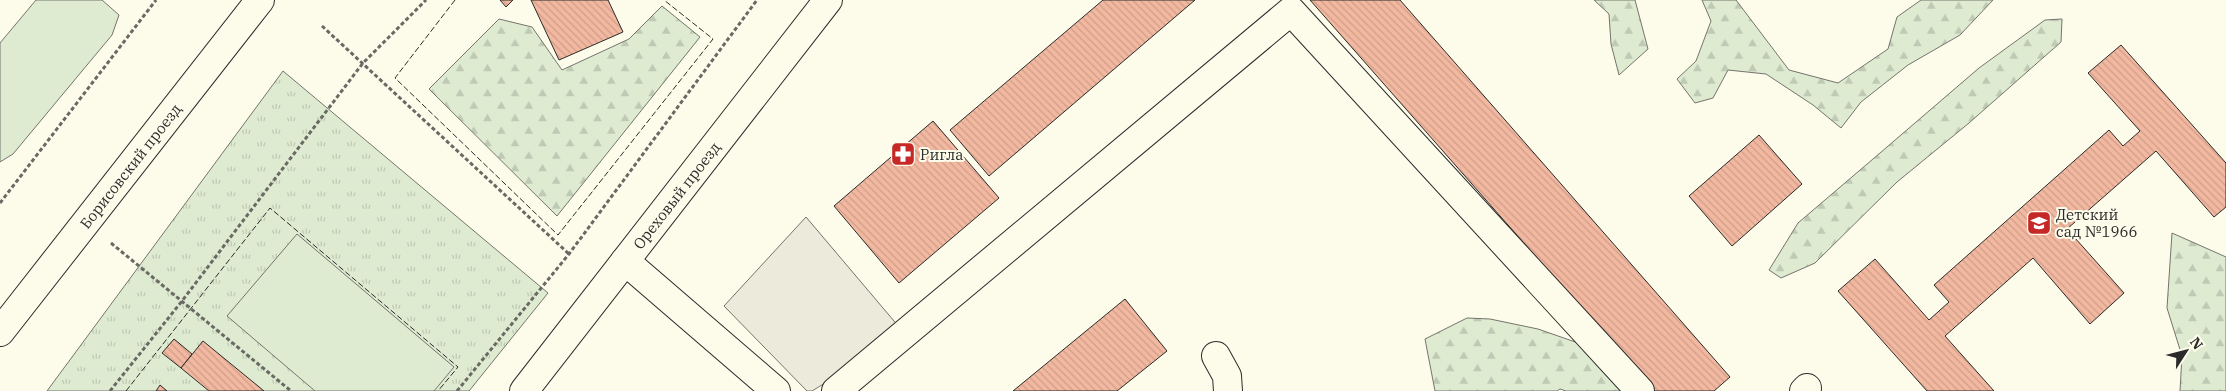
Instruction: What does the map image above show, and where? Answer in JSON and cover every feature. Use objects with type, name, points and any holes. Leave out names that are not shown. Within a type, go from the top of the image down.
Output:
[{"type":"street","name":"Борисовский проезд","points":[[0,332],[260,0]]},
{"type":"street","name":"Ореховый проезд","points":[[524,391],[828,0]]},
{"type":"street","points":[[836,391],[1291,10],[1640,391]]},
{"type":"street","points":[[625,261],[776,391]]},
{"type":"street","points":[[1216,356],[1227,376],[1228,391]]},
{"type":"path","points":[[0,203],[156,0]]},
{"type":"path","points":[[110,391],[182,301],[363,63],[426,0]]},
{"type":"path","points":[[457,391],[569,254],[757,0]]},
{"type":"path","points":[[322,26],[569,254]]},
{"type":"path","points":[[85,222],[291,391]]},
{"type":"green space","points":[[36,0],[102,0],[119,15],[112,35],[13,154],[0,162],[0,43]]},
{"type":"green space","points":[[1594,0],[1635,0],[1648,49],[1619,75],[1611,44],[1609,14]]},
{"type":"green space","points":[[1702,0],[1736,0],[1789,70],[1838,83],[1888,49],[1897,17],[1921,0],[1993,0],[1960,35],[1908,65],[1861,102],[1841,128],[1813,105],[1766,74],[1728,70],[1713,98],[1695,103],[1677,79],[1696,61],[1711,21]]},
{"type":"green space","points":[[662,6],[700,37],[557,216],[429,89],[499,19],[532,27],[562,70],[629,39]]},
{"type":"green space","points":[[2062,19],[2061,42],[1969,123],[1897,182],[1815,263],[1781,278],[1769,270],[1798,223],[1979,68],[2045,20]]},
{"type":"green space","points":[[283,71],[548,293],[469,391],[47,391]]},
{"type":"green space","points":[[2172,233],[2226,257],[2226,391],[2180,391],[2182,356],[2167,308]]},
{"type":"green space","points":[[297,234],[454,367],[434,391],[315,391],[227,316]]},
{"type":"green space","points":[[1467,318],[1490,319],[1538,329],[1581,344],[1627,391],[1566,391],[1560,389],[1557,391],[1435,391],[1425,339]]},
{"type":"shaded area","points":[[806,217],[905,334],[812,391],[807,391],[724,306]]},
{"type":"building","points":[[500,0],[513,0],[506,7]]},
{"type":"building","points":[[531,0],[608,0],[623,32],[559,60]]},
{"type":"building","points":[[1103,0],[1195,0],[989,176],[950,130]]},
{"type":"building","points":[[1310,0],[1400,0],[1730,377],[1714,391],[1654,391]]},
{"type":"building","name":"Детский сад №1966","points":[[2121,45],[2226,163],[2226,207],[2214,217],[2156,151],[2067,229],[2124,293],[2090,324],[2033,258],[1945,336],[1994,391],[1927,391],[1838,291],[1875,259],[1929,320],[1949,302],[1934,285],[2109,130],[2123,146],[2140,131],[2088,73]]},
{"type":"building","points":[[933,121],[999,198],[899,283],[834,206]]},
{"type":"building","points":[[1759,135],[1802,184],[1732,246],[1689,196]]},
{"type":"building","points":[[1125,299],[1167,351],[1117,391],[1013,391]]},
{"type":"building","points":[[174,339],[192,354],[181,368],[162,353]]},
{"type":"building","points":[[203,341],[264,391],[209,391],[181,368]]},
{"type":"building","points":[[160,385],[167,391],[156,391]]},
{"type":"fence","points":[[455,0],[395,78],[558,235],[713,39],[664,0]]},
{"type":"fence","points":[[126,391],[270,208],[458,367],[438,391]]},
{"type":"place","name":"Ригла","points":[[903,154]]},
{"type":"place","name":"Детский сад №1966","points":[[2039,223]]}]
